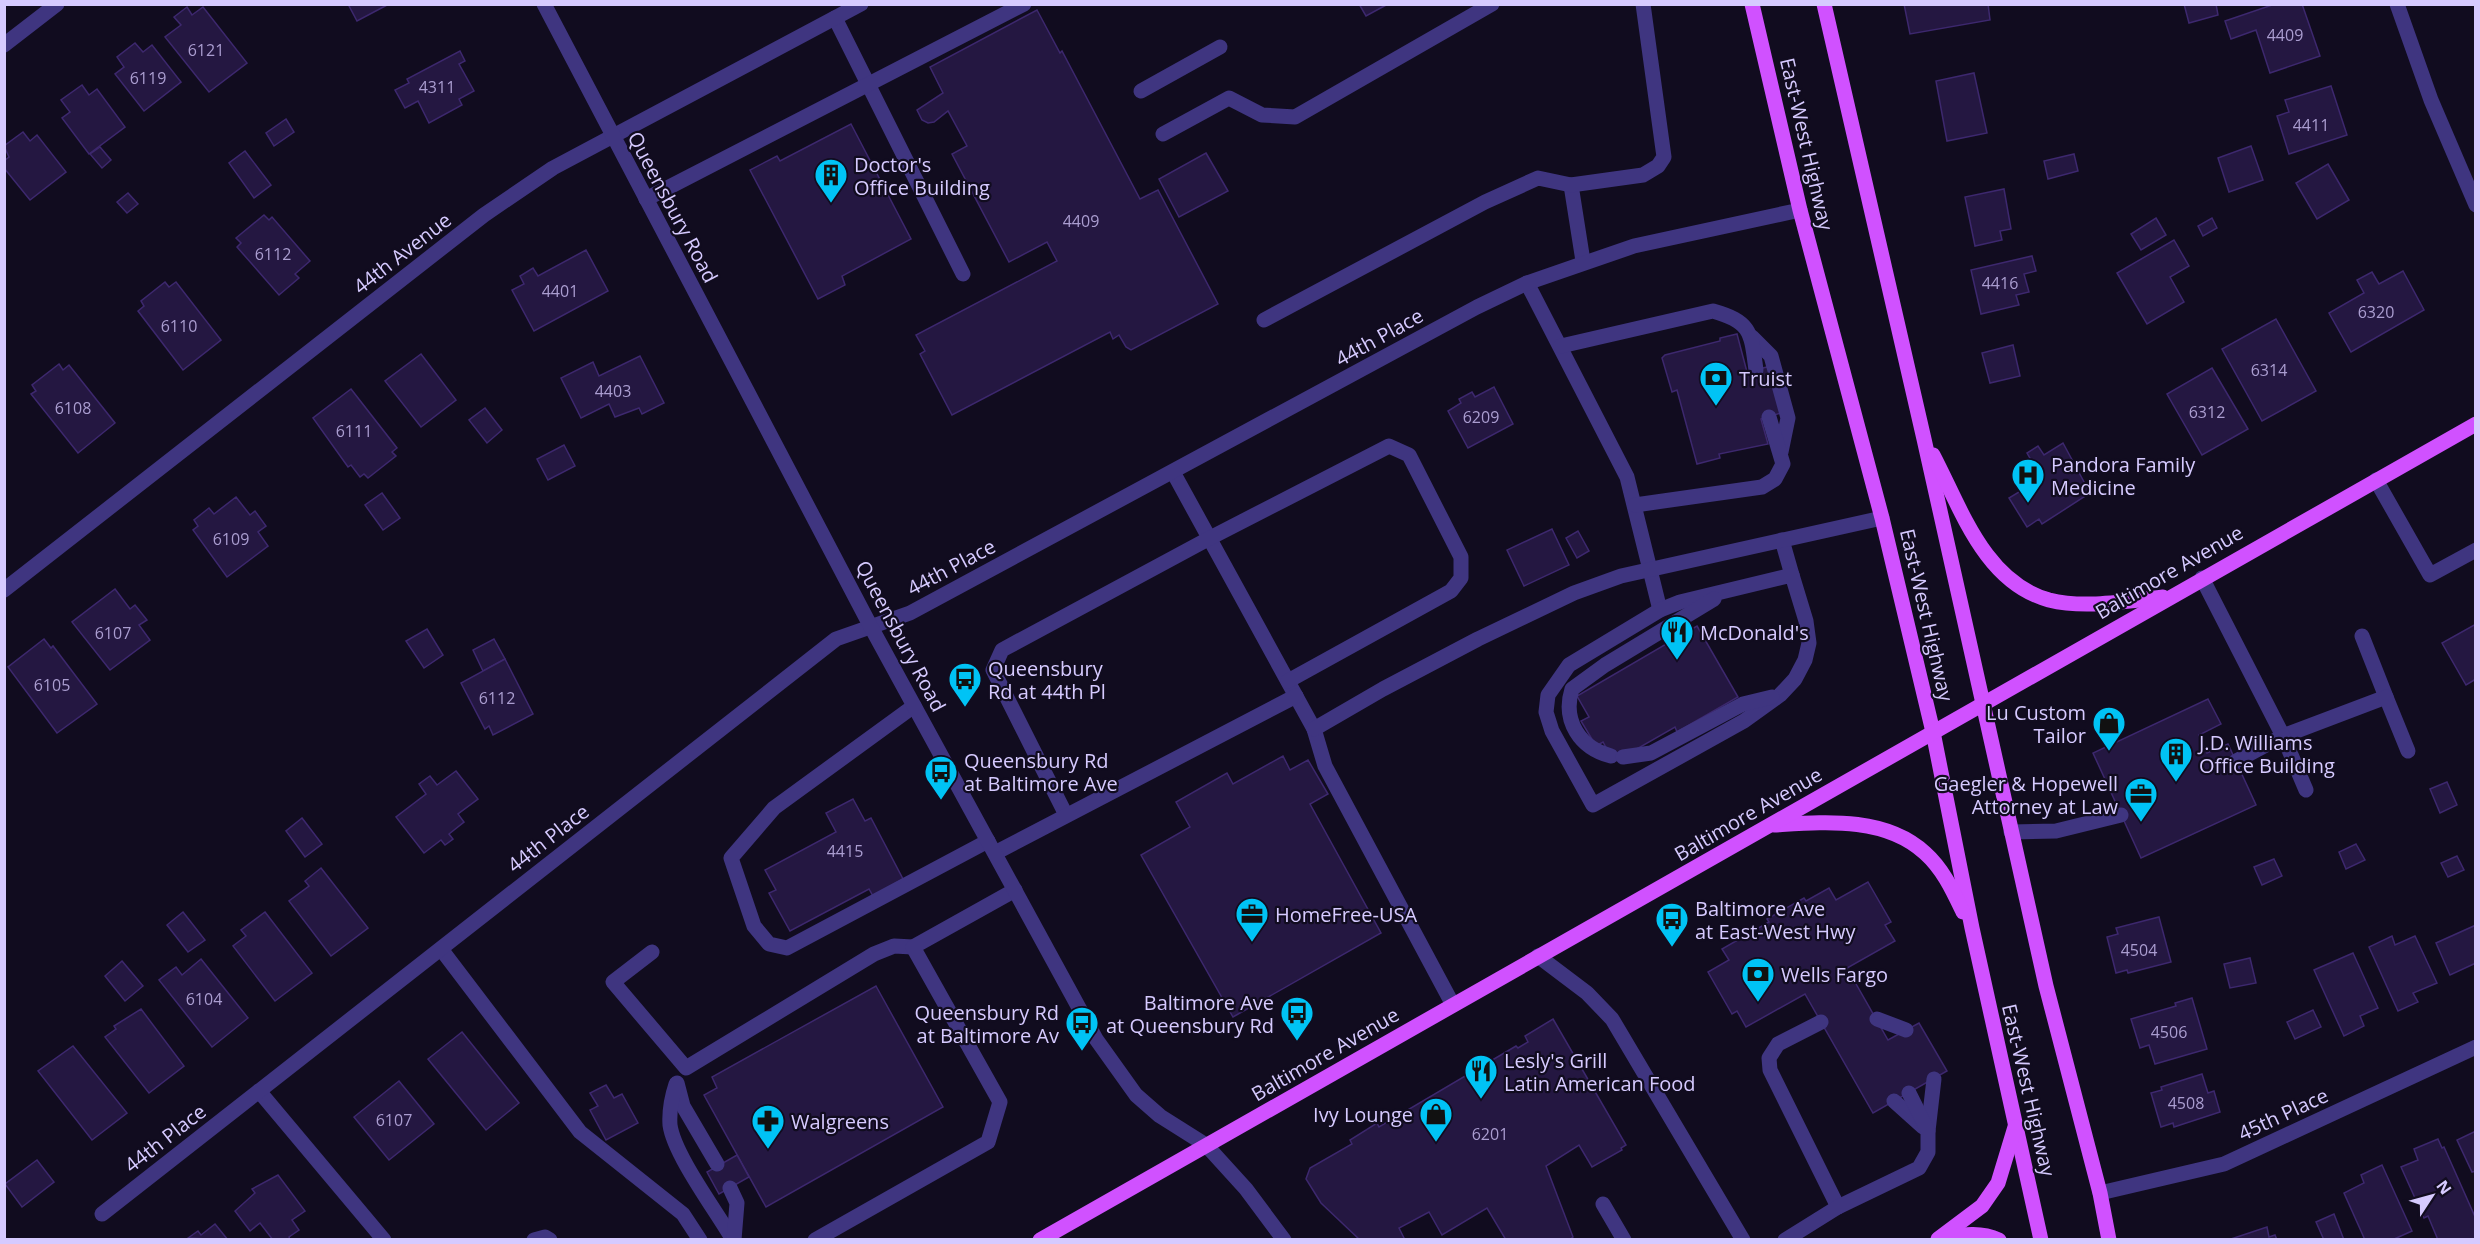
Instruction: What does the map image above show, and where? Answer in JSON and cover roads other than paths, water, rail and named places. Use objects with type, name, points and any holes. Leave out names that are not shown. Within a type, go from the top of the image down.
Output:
[{"type":"main road","name":"East-West Highway","points":[[1752,4],[1800,210],[1882,518],[1933,732],[1971,928],[2041,1239]]},
{"type":"main road","name":"East-West Highway","points":[[1824,4],[2046,986],[2100,1193],[2109,1239]]},
{"type":"main road","name":"Baltimore Avenue","points":[[1040,1239],[2475,423]]},
{"type":"main road","points":[[1924,439],[1976,539],[1995,566],[2020,586],[2049,600],[2082,603],[2169,596]]},
{"type":"main road","points":[[1770,825],[1829,822],[1869,826],[1902,838],[1925,853],[1947,880],[1971,928]]},
{"type":"main road","points":[[1938,1239],[1982,1206],[1998,1183],[2015,1125]]},
{"type":"main road","points":[[1938,1239],[1966,1234],[1988,1234],[1999,1239]]},
{"type":"street","points":[[4,45],[57,4]]},
{"type":"street","name":"Queensbury Road","points":[[544,4],[871,627],[1114,1068],[1136,1095],[1160,1116],[1206,1145],[1246,1189],[1284,1239]]},
{"type":"street","name":"44th Avenue","points":[[4,590],[484,215],[553,168],[861,4]]},
{"type":"street","points":[[646,200],[1024,4]]},
{"type":"street","points":[[1163,134],[1229,98],[1262,115],[1295,117],[1492,4]]},
{"type":"street","points":[[1264,320],[1485,202],[1538,178],[1571,185],[1643,175],[1658,166],[1664,157],[1643,4]]},
{"type":"street","points":[[2397,4],[2430,100],[2475,205]]},
{"type":"street","points":[[835,18],[963,274]]},
{"type":"street","points":[[1141,91],[1220,47]]},
{"type":"street","points":[[1571,185],[1583,261]]},
{"type":"street","name":"44th Place","points":[[102,1214],[836,639],[910,613],[1477,307],[1527,283],[1583,261],[1661,238],[1800,210]]},
{"type":"street","points":[[1527,283],[1627,477],[1660,610]]},
{"type":"street","points":[[1561,346],[1713,311],[1735,317],[1748,327],[1752,337],[1756,370]]},
{"type":"street","points":[[1752,337],[1771,356],[1788,418],[1780,455]]},
{"type":"street","points":[[1635,505],[1762,487],[1775,479],[1783,464],[1769,417]]},
{"type":"street","points":[[1066,815],[993,670],[1002,650],[1210,538],[1389,446],[1409,455],[1461,557],[1461,579],[1451,591],[1288,681]]},
{"type":"street","points":[[1173,472],[1314,729],[1325,765],[1453,1005]]},
{"type":"street","points":[[2376,480],[2430,575],[2475,550]]},
{"type":"street","points":[[1314,729],[1478,639],[1574,593],[1651,568],[1882,518]]},
{"type":"street","points":[[1782,540],[1806,621],[1809,643],[1805,660],[1795,679],[1780,695],[1744,721],[1593,805],[1552,731],[1546,712],[1548,695],[1569,665],[1660,610],[1792,575]]},
{"type":"street","points":[[2202,578],[2283,736],[2306,790]]},
{"type":"street","points":[[1727,591],[1605,665],[1572,689],[1569,716],[1579,738],[1596,752],[1617,757],[1651,753],[1743,704],[1780,695]]},
{"type":"street","points":[[2362,636],[2408,751]]},
{"type":"street","points":[[914,706],[774,808],[732,858],[754,926],[769,944],[787,948],[992,847],[1066,815],[1296,696]]},
{"type":"street","points":[[2236,761],[2283,736],[2386,697]]},
{"type":"street","points":[[2011,832],[2056,831],[2121,815]]},
{"type":"street","points":[[734,1239],[678,1147],[670,1128],[669,1105],[676,1084],[686,1068],[874,954],[894,946],[913,947],[1015,890]]},
{"type":"street","points":[[815,1239],[988,1142],[1000,1102],[913,947]]},
{"type":"street","points":[[441,949],[580,1132],[683,1214],[700,1239]]},
{"type":"street","points":[[652,952],[613,982],[686,1068]]},
{"type":"street","points":[[1538,956],[1587,993],[1612,1019],[1743,1239]]},
{"type":"street","points":[[1877,1019],[1906,1030]]},
{"type":"street","points":[[1821,1022],[1778,1044],[1769,1058],[1770,1070],[1838,1207]]},
{"type":"street","name":"45th Place","points":[[2100,1193],[2224,1164],[2475,1047]]},
{"type":"street","points":[[1785,1239],[1838,1207],[1919,1168],[1928,1152],[1934,1079]]},
{"type":"street","points":[[676,1084],[683,1106],[717,1164]]},
{"type":"street","points":[[259,1091],[384,1239]]},
{"type":"street","points":[[1909,1093],[1928,1131]]},
{"type":"street","points":[[1894,1101],[1928,1131]]},
{"type":"street","points":[[730,1188],[736,1203],[734,1239]]},
{"type":"street","points":[[1603,1204],[1624,1239]]},
{"type":"street","points":[[534,1239],[545,1237],[550,1239]]},
{"type":"place","name":"Doctor's Office Building","points":[[831,204]]},
{"type":"place","name":"Truist","points":[[1716,407]]},
{"type":"place","name":"Pandora Family Medicine","points":[[2028,504]]},
{"type":"place","name":"McDonald's","points":[[1677,661]]},
{"type":"place","name":"Queensbury Rd at 44th Pl","points":[[965,708]]},
{"type":"place","name":"Lu Custom Tailor","points":[[2109,752]]},
{"type":"place","name":"J.D. Williams Office Building","points":[[2176,783]]},
{"type":"place","name":"Queensbury Rd at Baltimore Ave","points":[[941,801]]},
{"type":"place","name":"Gaegler & Hopewell Attorney at Law","points":[[2141,823]]},
{"type":"place","name":"HomeFree-USA","points":[[1252,943]]},
{"type":"place","name":"Baltimore Ave at East-West Hwy","points":[[1672,948]]},
{"type":"place","name":"Wells Fargo","points":[[1758,1003]]},
{"type":"place","name":"Baltimore Ave at Queensbury Rd","points":[[1297,1042]]},
{"type":"place","name":"Queensbury Rd at Baltimore Av","points":[[1082,1052]]},
{"type":"place","name":"Lesly's Grill Latin American Food","points":[[1481,1100]]},
{"type":"place","name":"Ivy Lounge","points":[[1436,1143]]},
{"type":"place","name":"Walgreens","points":[[768,1150]]}]
